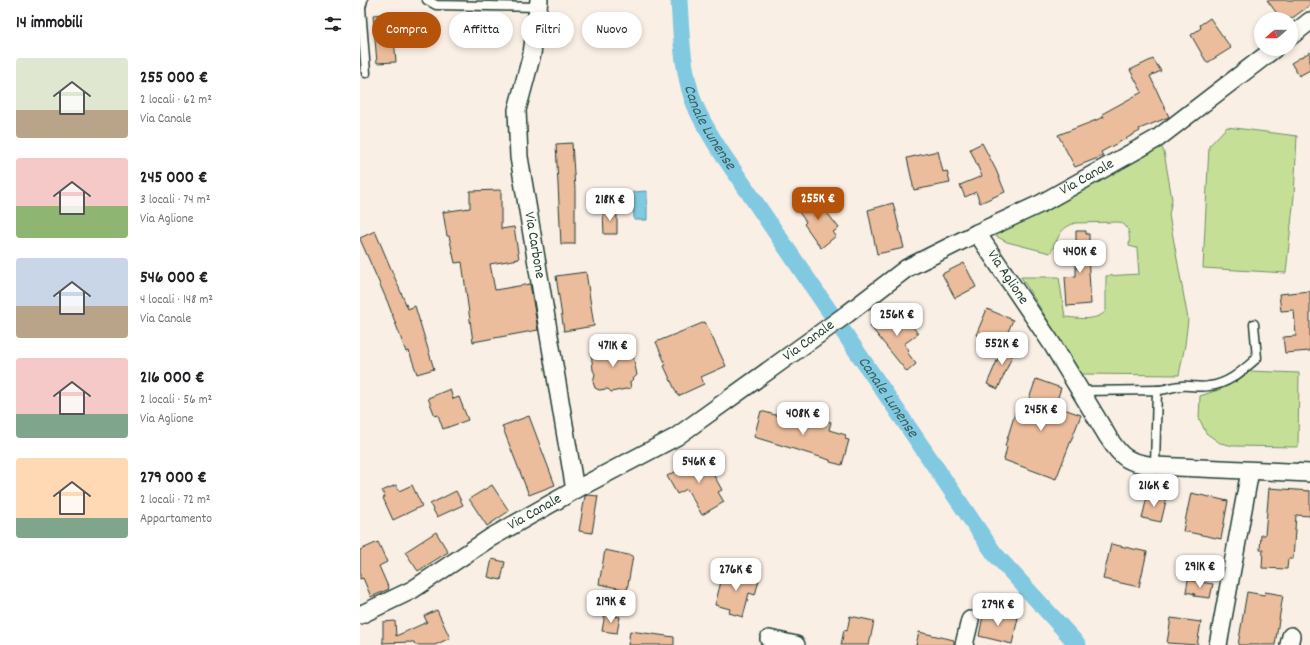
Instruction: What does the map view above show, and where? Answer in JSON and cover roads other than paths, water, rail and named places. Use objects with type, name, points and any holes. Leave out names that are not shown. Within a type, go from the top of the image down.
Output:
[{"type":"street","name":"Via Carbone","points":[[538,4],[532,54],[517,110],[520,157],[575,490]]},
{"type":"street","points":[[1298,30],[1310,21]]},
{"type":"street","name":"Via Canale","points":[[360,615],[412,590],[490,538],[575,490],[676,437],[847,314],[907,268],[1042,203],[1158,138],[1265,56]]},
{"type":"street","name":"Via Aglione","points":[[977,233],[1052,344],[1116,449],[1125,458],[1137,464],[1155,466],[1310,474]]},
{"type":"street","points":[[1218,645],[1250,471]]},
{"type":"street","points":[[964,645],[970,620]]},
{"type":"street","points":[[769,639],[796,645]]},
{"type":"lane","points":[[363,0],[361,8],[366,73]]},
{"type":"lane","points":[[427,0],[436,5],[538,4]]},
{"type":"lane","points":[[1081,391],[1165,390],[1179,386],[1209,387],[1224,383],[1238,374],[1257,358],[1254,324]]},
{"type":"lane","points":[[1155,466],[1157,390]]},
{"type":"water","points":[[647,191],[647,220],[634,220],[633,192]]},
{"type":"waterway","name":"Canale Lunense","points":[[679,0],[680,25],[689,88],[698,113],[715,143],[994,553],[1078,645]]}]
